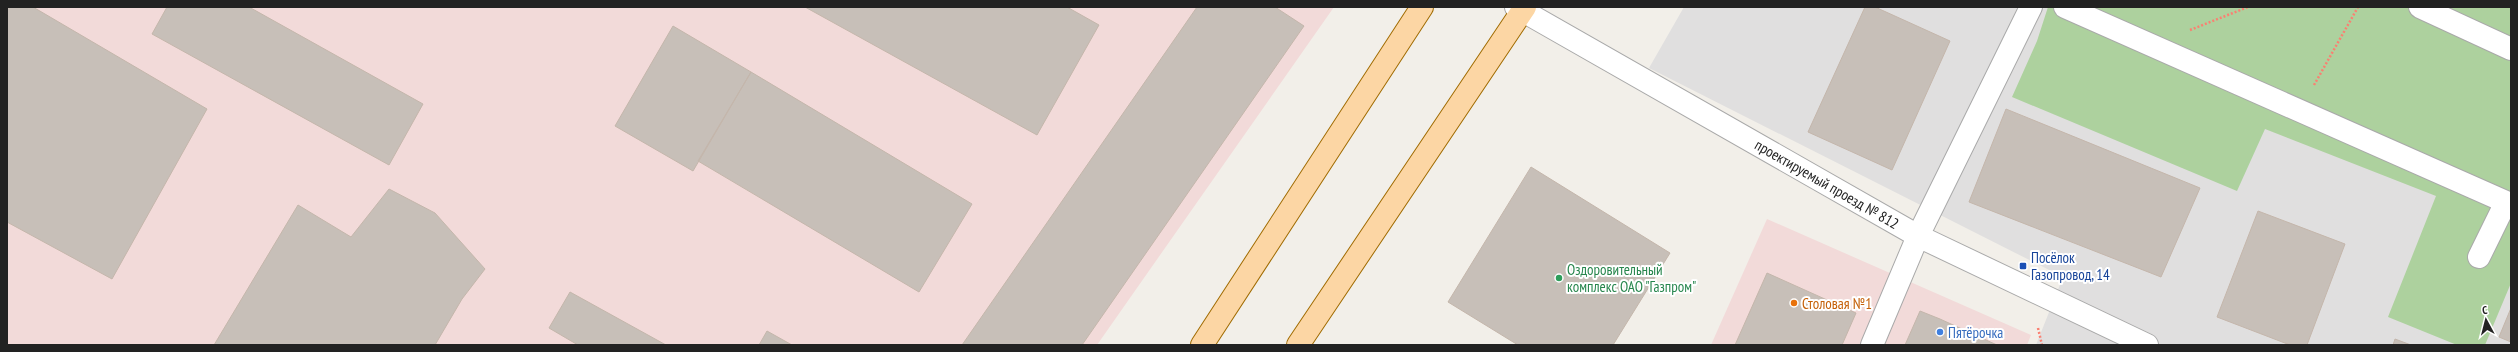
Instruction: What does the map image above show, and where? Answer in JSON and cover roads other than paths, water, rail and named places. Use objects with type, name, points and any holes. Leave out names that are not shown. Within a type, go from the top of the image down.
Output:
[{"type":"main road","points":[[1202,345],[1422,7]]},
{"type":"main road","points":[[1298,345],[1521,8]]},
{"type":"street","points":[[1872,345],[1918,236],[2031,7]]},
{"type":"street","points":[[2065,7],[2300,110],[2509,196],[2479,257]]},
{"type":"street","points":[[2420,7],[2511,49]]},
{"type":"street","name":"проектируемый проезд № 812","points":[[1521,8],[1918,236],[2147,345]]},
{"type":"place","name":"Посёлок Газопровод, 14","points":[[2023,266]]},
{"type":"place","name":"Оздоровительный комплекс ОАО \"Газпром\"","points":[[1559,278]]},
{"type":"place","name":"Столовая №1","points":[[1794,303]]},
{"type":"place","name":"Пятёрочка","points":[[1940,332]]}]
